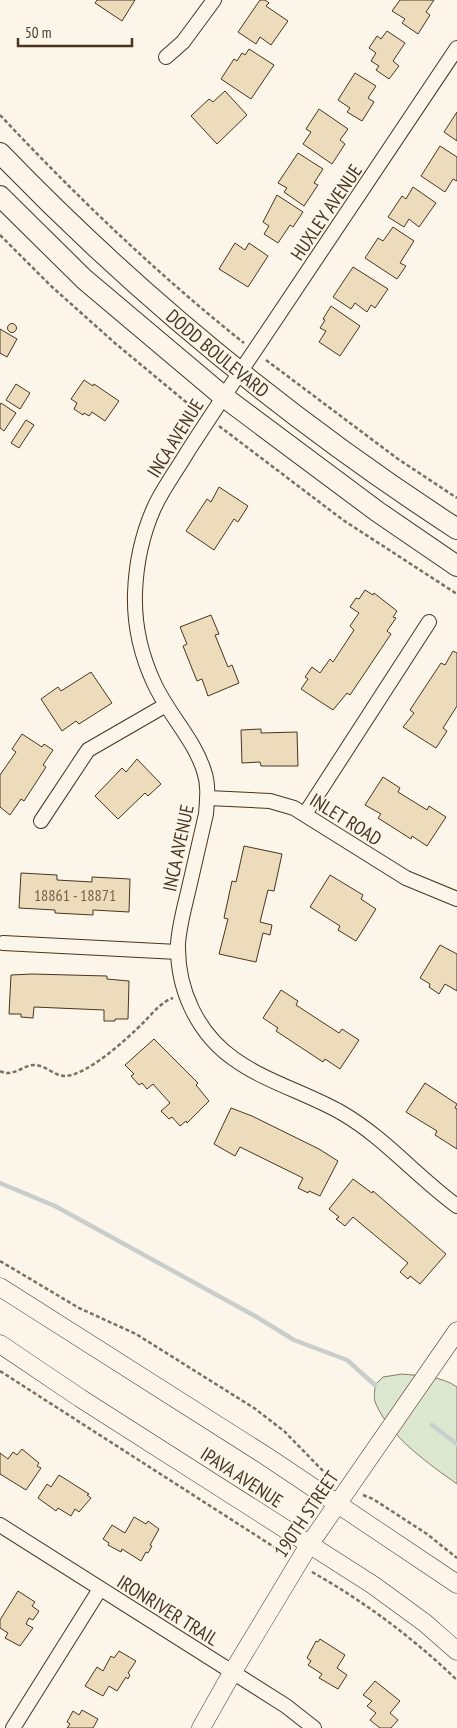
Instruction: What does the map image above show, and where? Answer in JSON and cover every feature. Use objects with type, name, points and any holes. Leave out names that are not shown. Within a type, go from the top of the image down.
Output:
[{"type":"main road","name":"DODD BOULEVARD","points":[[0,153],[122,271],[214,351],[367,468],[457,529]]},
{"type":"main road","name":"DODD BOULEVARD","points":[[0,196],[84,279],[224,397],[378,512],[457,566]]},
{"type":"street","points":[[166,57],[183,42],[214,0]]},
{"type":"street","name":"HUXLEY AVENUE","points":[[224,397],[352,208],[457,48]]},
{"type":"street","name":"INCA AVENUE","points":[[224,397],[154,507],[144,534],[136,566],[137,628],[143,656],[154,684],[200,759],[205,772],[208,798],[181,922],[178,952],[185,994],[190,1008],[203,1029],[216,1044],[234,1059],[254,1071],[341,1112],[357,1122],[435,1190],[457,1206]]},
{"type":"street","points":[[305,814],[429,622]]},
{"type":"street","points":[[42,821],[88,750],[166,705]]},
{"type":"street","name":"INLET ROAD","points":[[208,798],[270,801],[294,808],[406,878],[457,899]]},
{"type":"street","points":[[3,943],[178,952]]},
{"type":"street","name":"IPAVA AVENUE","points":[[0,1287],[258,1451],[457,1584]]},
{"type":"street","name":"190TH STREET","points":[[201,1728],[309,1545],[457,1331]]},
{"type":"street","name":"IPAVA AVENUE","points":[[0,1344],[80,1398],[373,1585],[425,1623],[457,1651]]},
{"type":"street","name":"IRONRIVER TRAIL","points":[[0,1525],[286,1706],[314,1728]]},
{"type":"street","points":[[13,1728],[100,1589]]},
{"type":"path","points":[[0,115],[140,254],[254,351],[398,459],[457,498]]},
{"type":"path","points":[[0,1071],[3,1073],[16,1073],[26,1066],[37,1065],[62,1076],[74,1075],[118,1046],[167,1000],[185,994]]},
{"type":"path","points":[[0,1261],[79,1308],[136,1334],[254,1408],[284,1431],[327,1475],[348,1489],[373,1499],[427,1534],[457,1558]]},
{"type":"path","points":[[0,1370],[379,1614],[430,1653],[457,1680]]},
{"type":"green space","points":[[402,1374],[438,1379],[457,1387],[457,1484],[400,1439],[382,1416],[375,1402],[375,1385],[383,1377]]},
{"type":"building","points":[[97,0],[135,0],[122,21],[95,3]]},
{"type":"building","points":[[260,0],[265,0],[269,3],[266,6],[288,21],[271,45],[260,37],[256,44],[238,32]]},
{"type":"building","points":[[400,0],[434,0],[426,12],[430,15],[418,34],[402,23],[405,19],[392,11]]},
{"type":"building","points":[[387,31],[405,43],[393,61],[399,66],[389,79],[376,70],[379,66],[371,61],[376,53],[369,48],[377,36],[381,39]]},
{"type":"building","points":[[249,49],[274,65],[251,99],[221,79],[234,59],[237,61],[242,53],[245,55]]},
{"type":"building","points":[[355,73],[376,86],[368,98],[374,102],[362,121],[347,112],[350,108],[338,100]]},
{"type":"building","points":[[225,91],[247,115],[217,144],[191,116],[209,99],[213,102]]},
{"type":"building","points":[[319,109],[348,129],[340,140],[345,144],[332,164],[303,144],[311,132],[306,129]]},
{"type":"building","points":[[457,112],[457,141],[444,132]]},
{"type":"building","points":[[440,146],[457,157],[457,181],[453,179],[445,192],[421,176]]},
{"type":"building","points":[[298,153],[323,169],[314,183],[318,185],[304,206],[284,192],[287,188],[278,183]]},
{"type":"building","points":[[413,187],[436,203],[419,227],[409,219],[404,227],[388,217],[402,196],[406,199]]},
{"type":"building","points":[[277,195],[303,212],[293,227],[290,225],[278,243],[264,234],[269,226],[263,222]]},
{"type":"building","points":[[393,227],[414,241],[400,263],[406,266],[397,279],[365,258],[378,238],[383,241]]},
{"type":"building","points":[[235,243],[245,250],[249,243],[268,256],[248,287],[219,269]]},
{"type":"building","points":[[353,267],[388,289],[375,308],[371,305],[367,312],[355,303],[351,309],[333,297]]},
{"type":"building","points":[[331,306],[360,326],[340,356],[319,342],[326,331],[320,328],[325,320],[323,319]]},
{"type":"building","points":[[12,323],[17,328],[12,333],[7,328]]},
{"type":"building","points":[[0,329],[17,339],[7,357],[0,353]]},
{"type":"building","points":[[84,380],[93,386],[94,384],[119,401],[105,421],[92,412],[89,416],[84,413],[83,415],[74,409],[77,403],[71,399]]},
{"type":"building","points":[[16,384],[30,393],[20,409],[6,400]]},
{"type":"building","points":[[1,403],[16,413],[4,431],[0,428]]},
{"type":"building","points":[[26,420],[34,425],[19,448],[11,443]]},
{"type":"building","points":[[219,487],[248,506],[238,522],[234,519],[214,550],[186,531],[207,499],[211,502]]},
{"type":"building","points":[[365,590],[373,595],[374,593],[397,611],[393,617],[396,618],[387,631],[391,634],[350,695],[347,693],[333,710],[301,689],[308,679],[305,677],[312,667],[320,673],[330,659],[333,662],[354,630],[350,626],[359,613],[350,607]]},
{"type":"building","points":[[211,615],[219,634],[215,635],[228,667],[232,665],[239,683],[208,696],[202,679],[197,681],[183,646],[187,644],[180,627]]},
{"type":"building","points":[[453,651],[457,653],[457,706],[443,728],[447,731],[436,748],[403,727],[414,713],[410,710],[441,663],[445,665]]},
{"type":"building","points":[[91,672],[112,703],[79,724],[76,721],[62,731],[41,699],[58,687],[61,691]]},
{"type":"building","points":[[261,729],[261,733],[297,732],[298,766],[261,766],[260,762],[242,763],[241,730]]},
{"type":"building","points":[[22,734],[42,747],[44,744],[53,750],[43,765],[46,767],[24,801],[21,799],[10,815],[0,807],[0,775],[16,752],[12,749]]},
{"type":"building","points":[[137,759],[161,784],[148,796],[145,793],[118,819],[95,796],[122,768],[126,772]]},
{"type":"building","points":[[383,777],[400,788],[398,792],[427,810],[429,806],[446,817],[427,846],[412,836],[411,839],[378,818],[381,814],[365,805]]},
{"type":"building","points":[[244,846],[282,854],[274,891],[268,890],[260,922],[272,925],[270,935],[263,933],[256,962],[219,954],[228,919],[224,918],[232,881],[236,882]]},
{"type":"building","points":[[21,873],[57,875],[57,880],[92,882],[92,877],[130,879],[129,912],[93,910],[93,915],[55,913],[55,910],[19,908]]},
{"type":"building","points":[[330,875],[363,895],[361,899],[376,909],[356,941],[338,930],[340,926],[310,907]]},
{"type":"building","points":[[440,945],[457,954],[457,991],[445,984],[439,994],[429,987],[430,984],[420,978]]},
{"type":"building","points":[[11,975],[107,976],[107,979],[129,981],[128,1019],[104,1021],[104,1010],[34,1007],[33,1018],[21,1017],[21,1014],[9,1014]]},
{"type":"building","points":[[281,990],[298,1001],[296,1005],[339,1033],[342,1029],[359,1040],[340,1069],[325,1059],[323,1062],[276,1031],[278,1028],[263,1018]]},
{"type":"building","points":[[154,1039],[198,1083],[196,1085],[209,1101],[187,1123],[186,1121],[180,1126],[172,1117],[169,1119],[161,1111],[170,1103],[153,1084],[147,1089],[142,1083],[139,1085],[131,1076],[134,1074],[125,1065]]},
{"type":"building","points":[[425,1083],[457,1104],[455,1108],[457,1109],[457,1149],[435,1135],[437,1131],[406,1112]]},
{"type":"building","points":[[231,1108],[252,1116],[319,1149],[338,1161],[320,1196],[298,1188],[303,1178],[240,1147],[235,1156],[214,1144]]},
{"type":"building","points":[[353,1179],[372,1193],[373,1191],[446,1254],[420,1284],[410,1276],[408,1279],[400,1272],[408,1263],[353,1217],[345,1226],[336,1219],[339,1217],[329,1209]]},
{"type":"building","points":[[22,1449],[39,1463],[37,1466],[41,1468],[26,1490],[0,1474],[0,1453],[8,1459],[13,1452],[17,1455]]},
{"type":"building","points":[[59,1475],[89,1494],[87,1495],[91,1498],[79,1512],[75,1509],[71,1516],[58,1508],[56,1511],[38,1498],[47,1484],[51,1487]]},
{"type":"building","points":[[134,1517],[146,1524],[148,1521],[159,1529],[150,1545],[152,1546],[141,1561],[122,1549],[121,1552],[108,1545],[109,1543],[103,1539],[112,1525],[125,1533]]},
{"type":"building","points":[[18,1591],[35,1602],[32,1606],[39,1611],[33,1620],[29,1618],[26,1624],[33,1628],[20,1646],[5,1638],[8,1633],[0,1628],[0,1620]]},
{"type":"building","points":[[320,1639],[345,1655],[337,1668],[347,1675],[338,1689],[319,1678],[322,1674],[308,1665],[311,1661],[307,1658],[316,1641],[318,1642]]},
{"type":"building","points":[[119,1651],[136,1661],[128,1673],[130,1675],[128,1679],[126,1677],[117,1691],[109,1686],[103,1696],[85,1686],[97,1667],[103,1671],[111,1656],[114,1658]]},
{"type":"building","points":[[375,1681],[400,1701],[390,1713],[398,1720],[391,1728],[380,1728],[370,1720],[376,1713],[367,1706],[372,1701],[363,1695]]},
{"type":"building","points":[[82,1710],[98,1719],[93,1728],[67,1728],[70,1724],[67,1722],[73,1711],[79,1715]]},
{"type":"waterway","points":[[0,1183],[55,1206],[255,1316],[294,1340],[347,1360],[375,1385]]},
{"type":"waterway","points":[[432,1425],[457,1444]]}]
